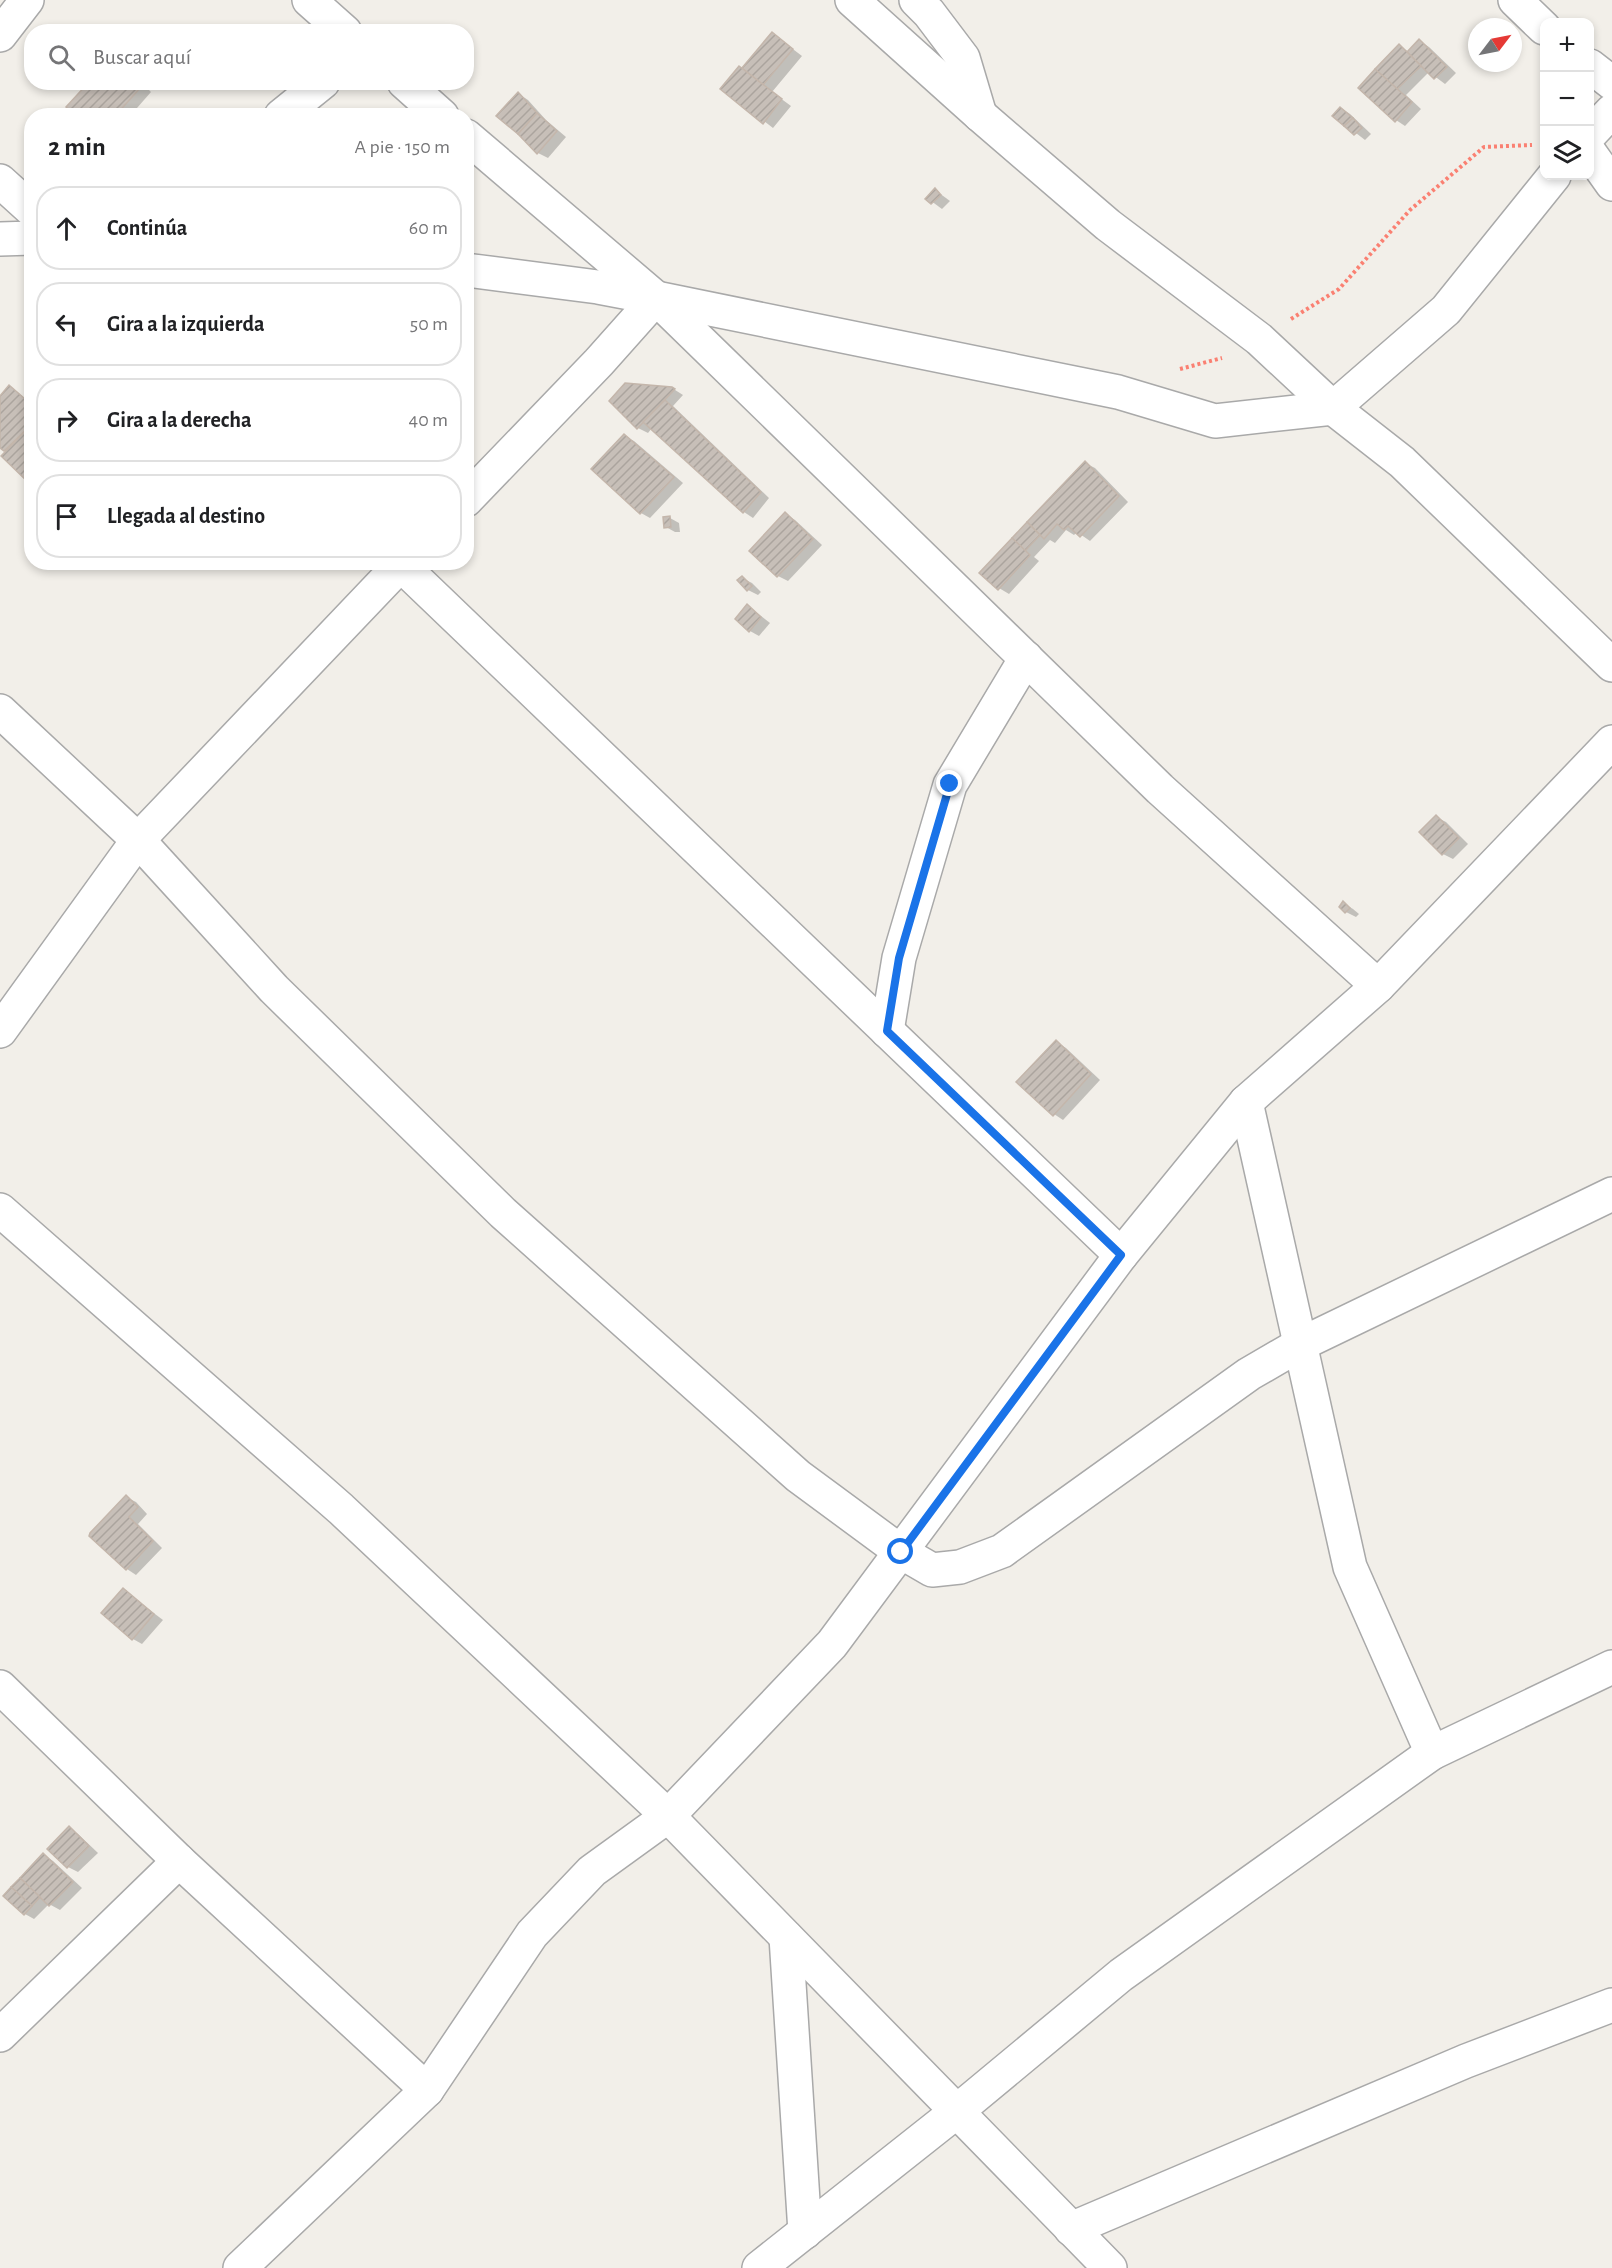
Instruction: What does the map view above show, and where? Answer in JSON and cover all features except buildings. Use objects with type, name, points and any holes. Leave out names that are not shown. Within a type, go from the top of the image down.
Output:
[{"type":"street","points":[[0,35],[27,0]]},
{"type":"street","points":[[309,0],[336,24]]},
{"type":"street","points":[[852,0],[980,115],[1108,225],[1259,339],[1333,408],[1402,462],[1612,665]]},
{"type":"street","points":[[916,0],[929,13],[963,58],[980,115]]},
{"type":"street","points":[[1515,0],[1540,23]]},
{"type":"street","points":[[1594,69],[1612,83]]},
{"type":"street","points":[[291,108],[312,90]]},
{"type":"street","points":[[413,90],[433,108]]},
{"type":"street","points":[[1594,130],[1612,111]]},
{"type":"street","points":[[474,143],[656,298],[1160,789],[1378,986]]},
{"type":"street","points":[[1594,159],[1612,184]]},
{"type":"street","points":[[474,271],[598,287],[656,298],[1118,392],[1215,421],[1333,408],[1446,310],[1551,180]]},
{"type":"street","points":[[0,182],[24,203]]},
{"type":"street","points":[[0,239],[24,238]]},
{"type":"street","points":[[474,492],[599,362],[656,298]]},
{"type":"street","points":[[0,1031],[138,840],[393,570]]},
{"type":"street","points":[[407,570],[1121,1255]]},
{"type":"street","points":[[887,1031],[899,958],[950,784],[1026,658]]},
{"type":"street","points":[[0,711],[138,840],[274,989],[503,1213],[798,1476],[901,1552],[932,1570],[960,1567],[1002,1551],[1249,1374],[1299,1345],[1612,1194]]},
{"type":"street","points":[[240,2268],[427,2090],[532,1934],[592,1871],[668,1816],[832,1644],[1121,1255],[1246,1102],[1378,986],[1612,742]]},
{"type":"street","points":[[1246,1102],[1350,1567],[1432,1753]]},
{"type":"street","points":[[0,1210],[341,1509],[668,1816],[1110,2268]]},
{"type":"street","points":[[759,2268],[956,2112],[1121,1975],[1432,1753],[1612,1667]]},
{"type":"street","points":[[0,1686],[179,1861],[427,2090]]},
{"type":"street","points":[[0,2035],[179,1861]]},
{"type":"street","points":[[786,1937],[805,2232]]},
{"type":"street","points":[[1071,2229],[1466,2061],[1612,2005]]},
{"type":"path","points":[[1118,392],[1171,372],[1222,358],[1259,339],[1339,289],[1410,210],[1484,147],[1534,145]]},
{"type":"route","points":[[901,1552],[1121,1255],[887,1031],[899,958],[950,784]]}]
